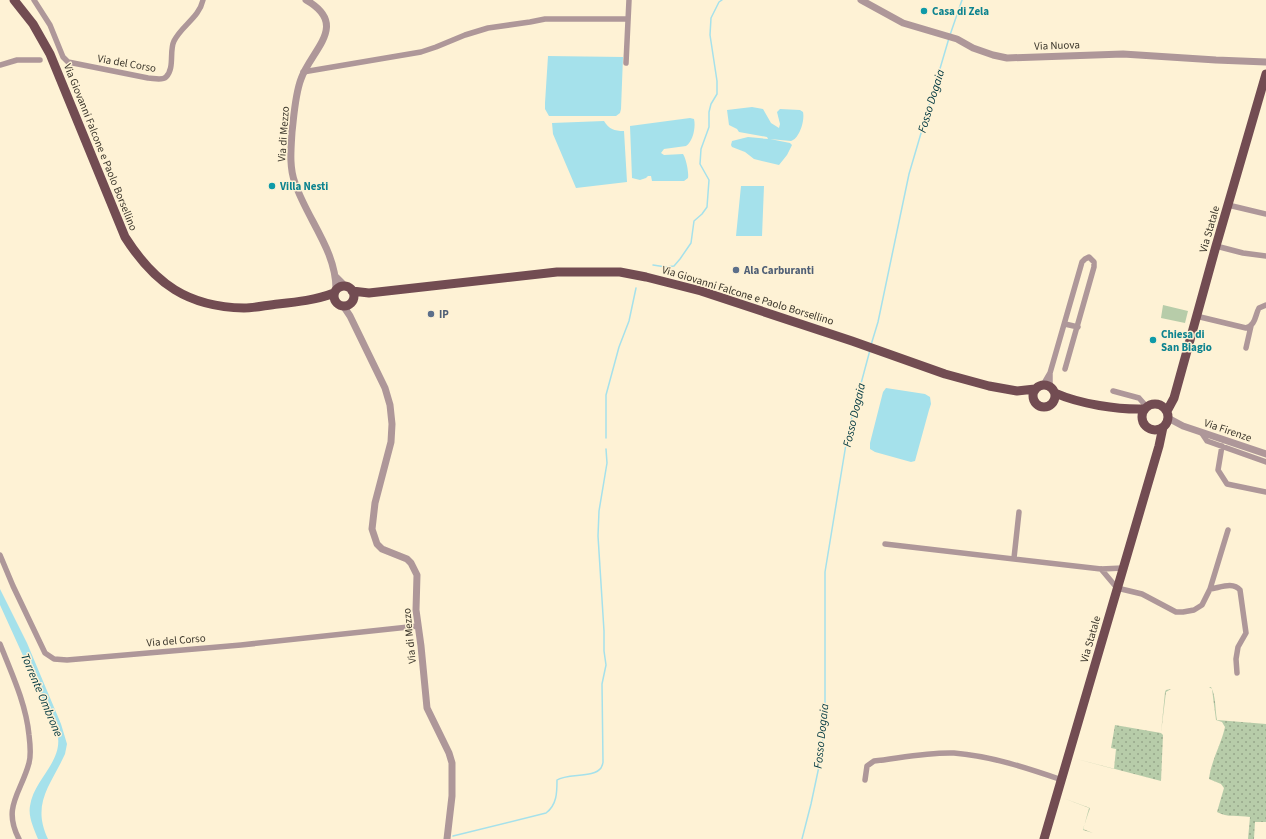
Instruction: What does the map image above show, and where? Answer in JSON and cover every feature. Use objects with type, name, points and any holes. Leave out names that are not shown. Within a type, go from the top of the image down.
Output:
[{"type":"main road","name":"Via Giovanni Falcone e Paolo Borsellino","points":[[14,0],[33,24],[50,54],[125,237],[144,264],[154,275],[179,293],[204,303],[217,306],[246,308],[556,272],[620,272],[701,291],[852,341],[945,374],[989,386],[1017,391],[1046,389],[1071,400],[1145,412],[1153,404],[1165,418]]},
{"type":"main road","name":"Via Statale","points":[[1044,839],[1117,588],[1116,573],[1159,446],[1165,418],[1174,398],[1196,316],[1266,74]]},
{"type":"main road","points":[[1034,400],[1034,393],[1046,389],[1055,398],[1052,403]]},
{"type":"main road","name":"Via Giovanni Falcone e Paolo Borsellino","points":[[1017,391],[1042,406],[1071,400]]},
{"type":"main road","points":[[1145,412],[1145,425],[1151,429],[1159,446]]},
{"type":"main road","points":[[1151,429],[1159,429],[1165,418]]},
{"type":"street","name":"Via del Corso","points":[[34,0],[50,26],[63,57],[68,62],[161,79],[166,77],[170,69],[174,41],[200,10],[203,0]]},
{"type":"street","name":"Via di Mezzo","points":[[306,0],[321,11],[326,20],[326,29],[324,38],[303,72],[298,87],[290,165],[294,182],[332,261],[350,316],[385,388],[391,410],[391,442],[375,503],[372,529],[377,544],[382,549],[407,559],[414,567],[417,575],[416,610],[427,708],[449,753],[452,763],[452,796],[447,839]]},
{"type":"street","points":[[626,64],[629,0]]},
{"type":"street","name":"Via Nuova","points":[[862,0],[903,23],[944,34],[973,48],[1007,58],[1123,54],[1266,62]]},
{"type":"street","points":[[303,72],[422,52],[488,28],[545,19],[628,19]]},
{"type":"street","points":[[0,65],[17,60],[40,60]]},
{"type":"street","points":[[1228,205],[1266,214]]},
{"type":"street","points":[[1216,246],[1243,253],[1266,256]]},
{"type":"street","points":[[1046,389],[1082,262],[1085,258],[1089,258],[1094,262],[1094,267],[1065,368]]},
{"type":"street","points":[[1246,348],[1251,326],[1254,322],[1258,309],[1262,305],[1266,305]]},
{"type":"street","points":[[1196,316],[1242,328],[1251,326]]},
{"type":"street","points":[[1065,324],[1078,327]]},
{"type":"street","points":[[1113,391],[1139,398],[1145,412]]},
{"type":"street","name":"Via Firenze","points":[[1165,418],[1183,426],[1266,454]]},
{"type":"street","points":[[1201,432],[1208,441],[1266,462]]},
{"type":"street","points":[[1222,446],[1218,470],[1227,484],[1266,492]]},
{"type":"street","points":[[1014,558],[1019,512]]},
{"type":"street","points":[[1116,573],[1117,588],[1142,594],[1176,612],[1199,608],[1210,589],[1228,530]]},
{"type":"street","points":[[885,544],[1014,558],[1101,569],[1116,573]]},
{"type":"street","name":"Via del Corso","points":[[0,555],[45,653],[54,659],[67,660],[241,645],[418,626]]},
{"type":"street","points":[[1101,569],[1116,573]]},
{"type":"street","points":[[1210,589],[1232,585],[1240,590],[1246,633],[1238,647],[1236,659],[1237,673]]},
{"type":"street","points":[[0,644],[23,703],[29,736],[29,762],[15,797],[12,814],[13,826],[19,839]]},
{"type":"street","points":[[865,780],[867,766],[874,761],[953,753],[984,756],[1031,769],[1062,780]]},
{"type":"green space","points":[[1163,305],[1188,311],[1185,323],[1161,318]]},
{"type":"green space","points":[[1171,689],[1166,692],[1161,733],[1165,692],[1166,690]]},
{"type":"green space","points":[[1212,689],[1215,698],[1217,720],[1266,724],[1266,822],[1255,822],[1254,839],[1248,839],[1250,817],[1229,816],[1217,812],[1224,788],[1221,784],[1209,779],[1225,727],[1222,722],[1216,720]]},
{"type":"green space","points":[[1115,725],[1161,733],[1163,735],[1161,781],[1114,769],[1116,749],[1111,748]]},
{"type":"green space","points":[[1063,798],[1090,808],[1084,824],[1089,808]]},
{"type":"water","points":[[548,56],[623,57],[620,113],[616,116],[549,116],[545,109]]},
{"type":"water","points":[[752,107],[763,109],[771,123],[779,128],[780,124],[777,112],[780,109],[800,110],[803,112],[801,129],[794,140],[770,139],[790,143],[792,145],[787,155],[779,165],[754,159],[745,152],[732,147],[731,145],[732,141],[748,137],[768,139],[767,137],[739,132],[737,129],[729,125],[727,110]]},
{"type":"water","points":[[690,118],[694,119],[695,126],[692,138],[688,144],[686,146],[664,149],[661,153],[664,155],[683,154],[687,166],[688,178],[684,181],[652,181],[651,176],[640,180],[632,178],[630,126]]},
{"type":"water","points":[[604,121],[612,129],[624,131],[627,182],[576,188],[553,134],[552,123]]},
{"type":"water","points":[[741,186],[764,186],[762,236],[736,236]]},
{"type":"water","points":[[886,388],[925,394],[930,397],[931,404],[915,461],[911,462],[875,452],[870,449],[870,443],[883,392]]},
{"type":"water","name":"Torrente Ombrone","points":[[0,589],[27,643],[61,724],[67,744],[65,754],[49,785],[42,804],[43,826],[48,839],[38,839],[31,819],[30,806],[38,786],[54,758],[58,748],[58,738],[55,726],[0,605]]},
{"type":"waterway","points":[[653,265],[666,267],[674,266],[691,243],[694,221],[707,207],[709,180],[700,164],[701,149],[709,127],[709,112],[711,104],[717,94],[717,81],[710,35],[711,18],[719,2],[722,0]]},
{"type":"waterway","name":"Fosso Dogaia","points":[[950,35],[962,0]]},
{"type":"waterway","name":"Fosso Dogaia","points":[[871,345],[878,322],[909,174],[949,38]]},
{"type":"waterway","points":[[606,438],[606,395],[619,347],[629,321],[636,288]]},
{"type":"waterway","name":"Fosso Dogaia","points":[[802,839],[821,757],[825,715],[825,572],[848,432],[870,350]]},
{"type":"waterway","points":[[453,836],[546,813],[550,810],[554,802],[557,780],[593,773],[601,768],[603,762],[602,684],[606,665],[598,536],[599,511],[607,463],[606,449]]},
{"type":"place","name":"Casa di Zela","points":[[924,11]]},
{"type":"place","name":"Villa Nesti","points":[[272,186]]},
{"type":"place","name":"Ala Carburanti","points":[[736,270]]},
{"type":"place","name":"IP","points":[[431,314]]},
{"type":"place","name":"Chiesa di San Biagio","points":[[1153,340]]}]
